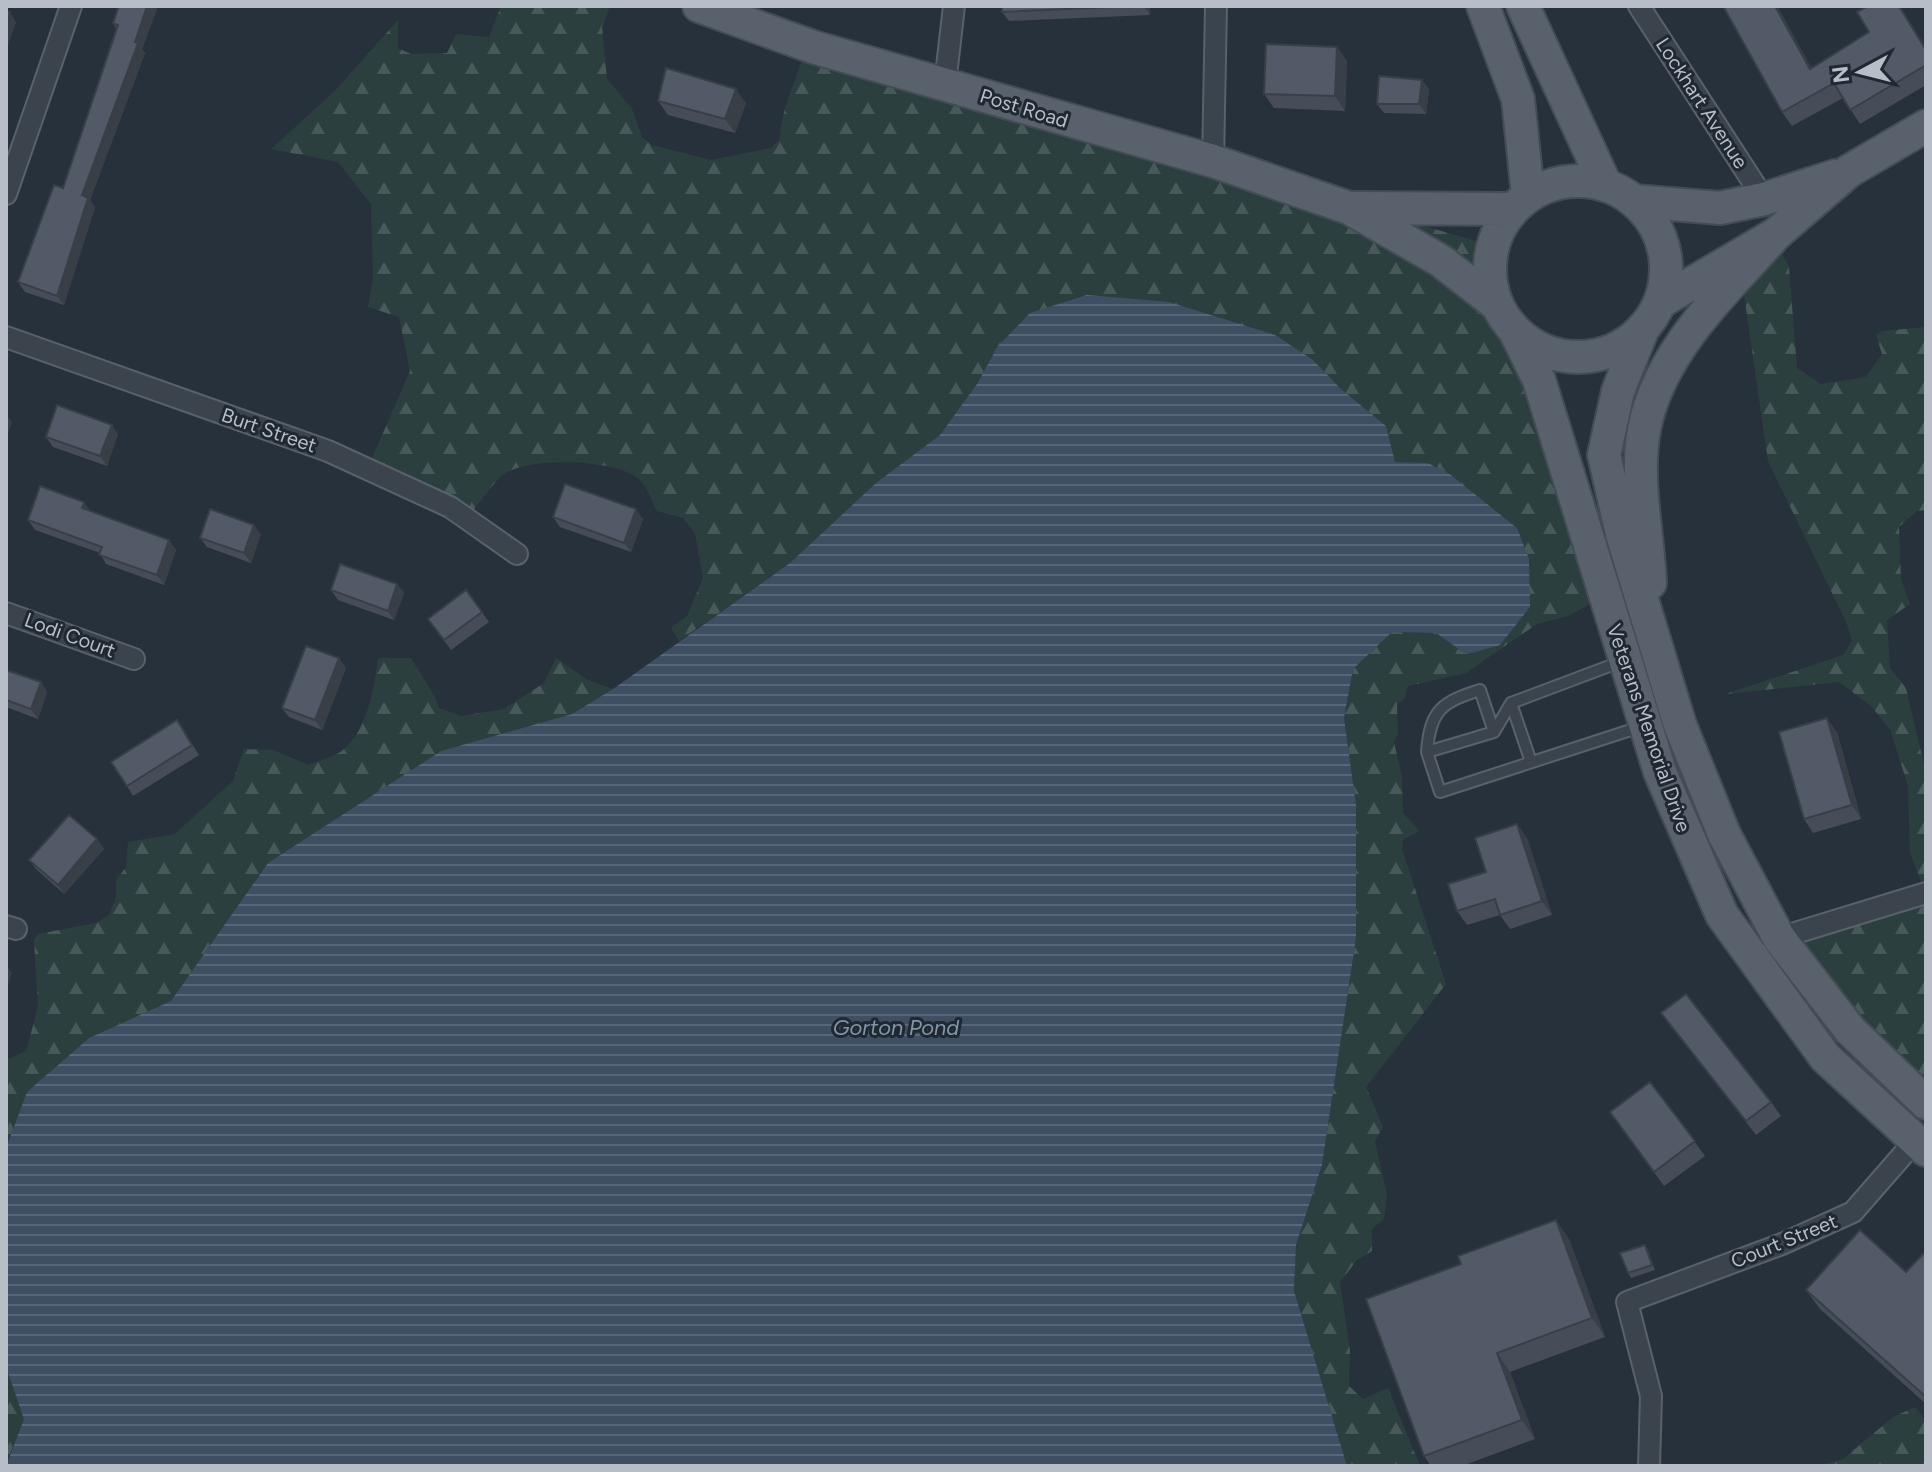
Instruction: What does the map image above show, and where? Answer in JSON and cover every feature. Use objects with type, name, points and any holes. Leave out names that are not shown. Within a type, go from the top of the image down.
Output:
[{"type":"main road","name":"Post Road","points":[[699,6],[813,47],[1213,161],[1349,208],[1441,261],[1496,304],[1516,333],[1539,349],[1567,357],[1595,356],[1621,346],[1652,315],[1666,275],[1664,247],[1653,221],[1634,201],[1605,184],[1565,182],[1520,202],[1349,208]]},
{"type":"main road","points":[[1483,6],[1518,99],[1520,202]]},
{"type":"main road","points":[[1523,6],[1605,184]]},
{"type":"main road","points":[[1652,315],[1776,234],[1849,171],[1926,126]]},
{"type":"main road","points":[[1634,201],[1720,208],[1764,199],[1849,171]]},
{"type":"main road","name":"Post Road","points":[[1496,304],[1490,279],[1490,254],[1498,230],[1520,202]]},
{"type":"main road","points":[[1653,630],[1642,481],[1643,436],[1654,397],[1682,342],[1776,234]]},
{"type":"main road","name":"Veterans Memorial Drive","points":[[1652,315],[1618,391],[1604,455],[1622,534],[1680,725],[1724,834],[1779,938],[1850,1030],[1926,1103]]},
{"type":"main road","name":"Veterans Memorial Drive","points":[[1516,333],[1539,380],[1660,772],[1697,864],[1738,941],[1825,1057],[1921,1146]]},
{"type":"street","points":[[6,194],[71,6]]},
{"type":"street","points":[[945,84],[954,6]]},
{"type":"street","points":[[1213,161],[1216,6]]},
{"type":"street","name":"Lockhart Avenue","points":[[1639,6],[1764,199]]},
{"type":"street","name":"Burt Street","points":[[6,337],[328,451],[450,507],[517,554]]},
{"type":"street","name":"Lodi Court","points":[[6,613],[134,659]]},
{"type":"street","points":[[1779,938],[1926,893]]},
{"type":"street","name":"Court Street","points":[[1649,1466],[1651,1396],[1627,1302],[1782,1244],[1853,1212],[1921,1146]]},
{"type":"lane","points":[[1427,752],[1494,732],[1511,703],[1626,661]]},
{"type":"lane","points":[[1494,732],[1480,690],[1449,699],[1429,729],[1427,752],[1440,792],[1646,726]]},
{"type":"lane","points":[[1511,703],[1531,762]]},
{"type":"green space","points":[[501,6],[610,6],[602,27],[607,79],[632,109],[642,137],[652,145],[711,160],[771,148],[780,139],[786,105],[806,48],[1490,245],[1499,251],[1538,407],[1606,595],[1568,616],[1537,624],[1466,673],[1408,686],[1404,699],[1397,704],[1398,734],[1394,742],[1402,777],[1403,813],[1419,831],[1403,840],[1402,849],[1446,984],[1366,1087],[1383,1127],[1375,1141],[1387,1196],[1384,1219],[1372,1229],[1372,1251],[1357,1260],[1340,1282],[1350,1350],[1349,1386],[1363,1399],[1388,1388],[1420,1466],[1347,1466],[1294,1291],[1296,1245],[1322,1165],[1356,938],[1356,805],[1344,718],[1353,669],[1392,632],[1436,633],[1463,652],[1472,653],[1500,644],[1530,607],[1517,528],[1451,475],[1428,463],[1395,462],[1385,425],[1341,389],[1313,360],[998,346],[977,384],[940,435],[876,483],[790,563],[679,641],[671,628],[687,616],[703,578],[695,533],[683,518],[657,511],[642,482],[628,472],[571,462],[515,469],[498,479],[468,517],[369,465],[410,371],[399,317],[368,307],[373,278],[371,204],[338,162],[271,149],[335,91],[398,20],[398,48],[411,54],[447,53],[456,34],[489,37]]},
{"type":"green space","points":[[1767,225],[1789,267],[1797,368],[1821,384],[1866,377],[1882,354],[1876,335],[1882,331],[1926,327],[1926,510],[1917,511],[1899,527],[1901,579],[1910,604],[1887,620],[1890,668],[1906,688],[1926,773],[1926,1090],[1772,948],[1924,889],[1910,852],[1908,786],[1890,729],[1871,706],[1839,682],[1726,694],[1843,655],[1852,641],[1847,624],[1768,461],[1742,281],[1728,242]]},
{"type":"green space","points":[[378,658],[411,658],[439,708],[461,716],[504,709],[544,683],[556,658],[586,679],[612,689],[572,714],[441,751],[268,863],[171,1001],[89,1038],[27,1092],[6,1148],[6,1060],[26,1051],[38,1007],[34,940],[38,934],[96,923],[109,915],[116,897],[116,880],[126,867],[128,842],[175,834],[233,781],[244,749],[273,750],[308,765],[343,750],[364,720]]},
{"type":"green space","points":[[6,1367],[24,1419],[6,1464]]},
{"type":"green space","points":[[1915,1407],[1926,1421],[1926,1466],[1818,1466],[1843,1459],[1893,1417]]},
{"type":"water","name":"Gorton Pond","points":[[1087,295],[1169,302],[1275,335],[1313,360],[1341,389],[1386,426],[1395,462],[1428,463],[1451,475],[1517,528],[1529,559],[1530,607],[1500,645],[1472,653],[1463,652],[1436,633],[1392,632],[1353,669],[1344,718],[1356,805],[1356,938],[1322,1165],[1296,1245],[1294,1291],[1347,1466],[6,1466],[24,1419],[6,1367],[6,1148],[27,1092],[89,1038],[171,1001],[268,863],[441,751],[572,714],[616,687],[790,563],[876,483],[940,435],[977,384],[998,346],[1030,313]]},
{"type":"building","points":[[119,6],[147,6],[135,42],[138,43],[82,195],[88,198],[57,296],[18,282],[54,185],[63,188],[118,25],[113,23]]},
{"type":"building","points":[[1002,6],[1136,6],[1002,12]]},
{"type":"building","points":[[1723,6],[1775,6],[1810,69],[1869,32],[1857,12],[1868,6],[1899,6],[1926,50],[1926,65],[1850,110],[1834,83],[1782,112]]},
{"type":"building","points":[[1266,44],[1337,47],[1335,96],[1264,94]]},
{"type":"building","points":[[666,68],[736,89],[725,119],[658,101]]},
{"type":"building","points":[[1379,76],[1422,80],[1419,104],[1377,104]]},
{"type":"building","points":[[57,405],[112,425],[100,456],[46,437]]},
{"type":"building","points":[[565,484],[636,509],[624,543],[553,517]]},
{"type":"building","points":[[40,486],[84,502],[82,508],[169,540],[157,575],[99,555],[102,547],[28,520]]},
{"type":"building","points":[[210,509],[254,525],[244,553],[200,538]]},
{"type":"building","points":[[340,564],[397,584],[388,611],[331,590]]},
{"type":"building","points":[[466,590],[482,612],[444,640],[428,619]]},
{"type":"building","points":[[306,646],[339,658],[315,720],[282,708]]},
{"type":"building","points":[[6,670],[41,682],[31,709],[6,700]]},
{"type":"building","points":[[1827,718],[1852,805],[1804,819],[1779,732]]},
{"type":"building","points":[[177,720],[192,745],[127,786],[111,762]]},
{"type":"building","points":[[69,815],[97,839],[58,885],[29,860]]},
{"type":"building","points":[[1517,824],[1542,901],[1500,915],[1495,899],[1457,911],[1448,884],[1486,872],[1475,838]]},
{"type":"building","points":[[1686,994],[1771,1102],[1746,1121],[1661,1013]]},
{"type":"building","points":[[1650,1082],[1695,1141],[1654,1172],[1610,1112]]},
{"type":"building","points":[[1556,1220],[1592,1318],[1497,1353],[1522,1420],[1424,1456],[1366,1299],[1461,1264],[1458,1256]]},
{"type":"building","points":[[1860,1230],[1906,1272],[1926,1251],[1926,1397],[1806,1290]]},
{"type":"building","points":[[1645,1245],[1652,1265],[1628,1273],[1620,1253]]}]
